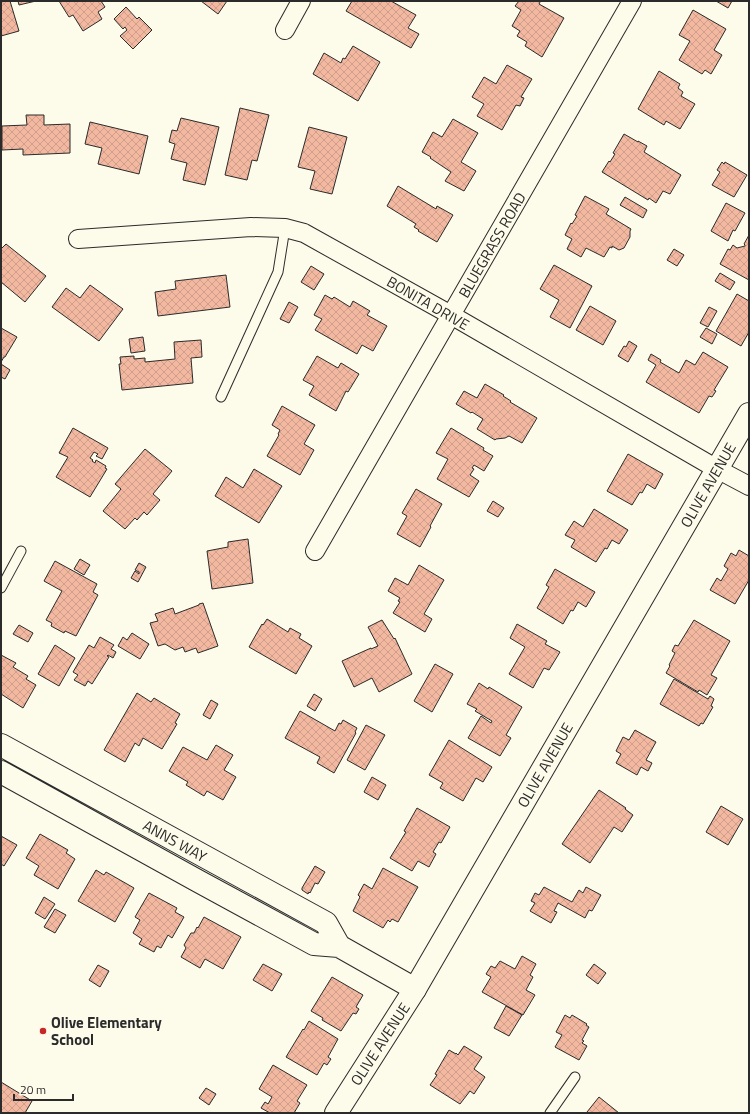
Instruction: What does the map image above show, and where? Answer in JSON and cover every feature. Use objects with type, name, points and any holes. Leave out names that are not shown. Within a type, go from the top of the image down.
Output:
[{"type":"street","points":[[285,30],[301,1]]},
{"type":"street","name":"BLUEGRASS ROAD","points":[[315,551],[632,1]]},
{"type":"street","name":"BONITA DRIVE","points":[[78,239],[251,227],[285,228],[304,233],[451,315],[749,486]]},
{"type":"street","name":"OLIVE AVENUE","points":[[336,1113],[416,989],[749,414]]},
{"type":"street","name":"ANNS WAY","points":[[1,745],[326,923],[339,946]]},
{"type":"street","name":"ANNS WAY","points":[[1,772],[314,944],[339,946],[416,989]]},
{"type":"lane","points":[[221,397],[278,272],[285,228]]},
{"type":"lane","points":[[1,588],[21,551]]},
{"type":"lane","points":[[550,1113],[575,1077]]},
{"type":"building","points":[[1,1],[10,1],[19,31],[1,36]]},
{"type":"building","points":[[18,1],[36,1],[19,5]]},
{"type":"building","points":[[59,1],[101,1],[105,7],[98,12],[102,19],[83,31],[73,15],[69,17]]},
{"type":"building","points":[[201,1],[227,1],[218,14]]},
{"type":"building","points":[[352,1],[391,1],[416,15],[408,28],[419,34],[411,48],[346,11]]},
{"type":"building","points":[[519,1],[539,1],[539,4],[564,18],[542,57],[525,46],[527,42],[517,36],[520,31],[512,26],[521,10],[515,6]]},
{"type":"building","points":[[716,1],[732,1],[728,8]]},
{"type":"building","points":[[126,7],[137,19],[139,17],[152,30],[133,49],[120,36],[127,30],[125,27],[123,29],[114,19]]},
{"type":"building","points":[[693,10],[726,29],[714,50],[722,55],[711,74],[705,70],[702,74],[679,60],[690,41],[679,35]]},
{"type":"building","points":[[353,46],[380,62],[358,101],[313,74],[324,53],[341,63],[343,58],[345,59]]},
{"type":"building","points":[[507,65],[532,79],[521,97],[524,98],[520,106],[516,105],[502,130],[477,116],[484,104],[472,97],[484,77],[496,84]]},
{"type":"building","points":[[659,71],[680,84],[678,88],[683,92],[681,96],[695,104],[680,129],[666,121],[664,125],[638,109]]},
{"type":"building","points":[[240,108],[269,115],[257,161],[252,160],[247,180],[225,175]]},
{"type":"building","points":[[26,115],[44,115],[44,125],[70,124],[70,153],[23,155],[23,149],[2,150],[2,126],[27,125]]},
{"type":"building","points":[[181,118],[219,127],[205,185],[183,180],[187,163],[171,159],[175,144],[169,142],[172,130],[177,131]]},
{"type":"building","points":[[453,119],[478,133],[461,162],[476,171],[464,191],[445,181],[451,172],[422,152],[433,132],[442,137]]},
{"type":"building","points":[[90,122],[148,136],[139,174],[98,164],[102,148],[85,144]]},
{"type":"building","points":[[309,127],[347,137],[332,194],[310,189],[315,171],[298,167]]},
{"type":"building","points":[[624,134],[647,146],[644,152],[681,175],[670,194],[663,191],[656,203],[649,198],[648,200],[602,172],[615,154],[613,153]]},
{"type":"building","points":[[722,162],[724,164],[725,162],[747,175],[734,197],[712,185],[720,172],[717,170]]},
{"type":"building","points":[[398,186],[436,209],[437,206],[453,215],[437,242],[418,231],[419,230],[414,227],[416,224],[387,206]]},
{"type":"building","points":[[585,196],[609,209],[606,214],[631,229],[630,237],[624,248],[619,250],[612,246],[604,257],[586,248],[581,257],[567,249],[572,239],[565,235],[571,223],[572,224],[577,216],[575,215]]},
{"type":"building","points":[[625,197],[647,210],[643,218],[620,205]]},
{"type":"building","points":[[726,203],[745,213],[735,231],[733,230],[728,241],[711,231]]},
{"type":"building","points":[[749,235],[749,280],[720,264],[728,249],[730,250],[733,245],[737,248],[745,246],[744,244]]},
{"type":"building","points":[[6,244],[46,276],[25,302],[1,282],[1,249]]},
{"type":"building","points":[[674,249],[684,255],[677,266],[667,260]]},
{"type":"building","points":[[554,265],[592,286],[570,328],[550,317],[559,300],[540,289]]},
{"type":"building","points":[[311,266],[324,274],[314,290],[301,282]]},
{"type":"building","points":[[720,273],[735,282],[730,290],[715,281]]},
{"type":"building","points":[[226,275],[230,307],[158,316],[155,292],[176,289],[175,281]]},
{"type":"building","points":[[90,285],[123,309],[99,341],[52,307],[66,288],[80,298]]},
{"type":"building","points":[[737,294],[749,301],[749,332],[741,346],[716,331]]},
{"type":"building","points":[[325,295],[332,299],[334,297],[350,307],[353,301],[370,311],[367,315],[387,326],[373,351],[362,345],[357,354],[315,330],[322,319],[314,315]]},
{"type":"building","points":[[289,302],[298,307],[289,323],[280,319]]},
{"type":"building","points":[[590,306],[616,321],[603,345],[576,330]]},
{"type":"building","points":[[709,307],[717,311],[708,327],[700,323]]},
{"type":"building","points":[[1,328],[17,337],[1,362]]},
{"type":"building","points":[[706,328],[717,334],[712,344],[700,337]]},
{"type":"building","points":[[143,337],[145,351],[131,353],[129,339]]},
{"type":"building","points":[[201,340],[202,357],[191,358],[193,383],[122,390],[119,364],[121,364],[120,357],[134,356],[134,359],[145,358],[145,362],[175,359],[174,342]]},
{"type":"building","points":[[629,341],[637,346],[628,362],[618,356]]},
{"type":"building","points":[[703,352],[728,367],[714,390],[716,391],[712,397],[709,396],[699,413],[646,382],[656,365],[648,360],[651,354],[661,360],[660,362],[679,373],[686,360],[695,365]]},
{"type":"building","points":[[317,356],[338,368],[341,363],[359,374],[348,392],[346,391],[336,411],[309,395],[314,386],[303,380]]},
{"type":"building","points":[[1,364],[10,370],[5,379],[1,377]]},
{"type":"building","points":[[485,384],[504,395],[503,396],[511,401],[510,402],[537,418],[522,443],[509,436],[495,440],[477,429],[483,419],[456,404],[464,391],[477,398]]},
{"type":"building","points":[[282,406],[315,425],[304,444],[314,450],[300,475],[267,456],[279,435],[280,430],[272,425]]},
{"type":"building","points":[[73,428],[108,448],[102,459],[96,456],[98,454],[94,452],[90,458],[95,463],[96,460],[106,466],[105,468],[107,469],[90,497],[56,477],[68,457],[59,453]]},
{"type":"building","points":[[451,428],[484,448],[483,450],[493,456],[484,471],[474,465],[472,468],[474,469],[470,475],[479,481],[469,497],[437,479],[448,459],[436,453]]},
{"type":"building","points":[[145,449],[172,471],[153,494],[160,500],[147,515],[144,512],[137,520],[135,518],[125,529],[103,511],[121,489],[115,484]]},
{"type":"building","points":[[628,454],[663,474],[655,489],[647,484],[632,505],[607,491]]},
{"type":"building","points":[[254,469],[282,486],[259,523],[215,496],[226,477],[243,488]]},
{"type":"building","points":[[416,489],[442,504],[420,547],[397,534],[407,516],[402,513]]},
{"type":"building","points":[[493,501],[504,508],[498,517],[487,511]]},
{"type":"building","points":[[594,509],[628,530],[619,544],[612,540],[607,549],[605,548],[596,562],[571,547],[575,540],[565,535],[574,521],[583,527]]},
{"type":"building","points":[[248,539],[253,583],[212,589],[207,551],[228,547],[228,542]]},
{"type":"building","points":[[739,550],[749,556],[749,580],[735,604],[710,590],[717,578],[721,581],[728,569],[724,566],[731,553],[736,556]]},
{"type":"building","points":[[80,559],[90,565],[84,575],[74,569]]},
{"type":"building","points":[[55,561],[97,584],[93,592],[98,595],[76,636],[65,631],[64,633],[51,626],[52,623],[46,620],[62,591],[44,581]]},
{"type":"building","points":[[139,563],[146,567],[138,582],[131,578],[135,571],[139,574],[139,572],[135,570]]},
{"type":"building","points":[[419,565],[444,580],[424,614],[432,619],[425,632],[393,613],[400,602],[398,601],[400,598],[388,591],[395,578],[408,585]]},
{"type":"building","points":[[555,569],[595,592],[586,607],[578,602],[573,611],[571,610],[563,624],[537,608],[549,587],[546,585]]},
{"type":"building","points":[[203,603],[218,646],[198,653],[196,648],[185,652],[183,647],[175,650],[165,644],[158,646],[150,623],[158,621],[155,614],[173,608],[175,614]]},
{"type":"building","points":[[267,619],[288,632],[290,628],[301,634],[299,638],[312,646],[296,674],[249,647],[262,624],[263,625]]},
{"type":"building","points":[[382,620],[394,639],[395,638],[412,674],[379,692],[372,678],[354,687],[342,661],[378,646],[368,627]]},
{"type":"building","points":[[694,620],[730,641],[711,675],[717,678],[707,695],[699,690],[698,692],[666,673],[675,653],[672,651],[675,645],[678,646]]},
{"type":"building","points":[[517,624],[547,641],[545,644],[560,652],[549,670],[544,668],[533,688],[509,674],[525,647],[510,638]]},
{"type":"building","points":[[19,625],[33,633],[28,642],[13,634]]},
{"type":"building","points":[[132,633],[149,644],[140,659],[118,646],[123,637],[127,640]]},
{"type":"building","points":[[100,637],[114,645],[111,649],[116,652],[113,658],[108,655],[107,656],[109,657],[92,684],[88,681],[85,686],[74,680],[78,675],[73,672],[89,645],[94,648]]},
{"type":"building","points":[[55,645],[75,658],[59,686],[38,674]]},
{"type":"building","points":[[1,655],[16,663],[13,667],[28,676],[26,679],[36,685],[23,708],[1,694]]},
{"type":"building","points":[[435,664],[453,674],[432,712],[414,701]]},
{"type":"building","points":[[674,679],[708,699],[710,696],[714,699],[711,706],[713,707],[703,724],[701,723],[699,726],[660,704]]},
{"type":"building","points":[[479,683],[488,689],[489,687],[522,707],[506,735],[511,738],[500,756],[468,738],[481,716],[491,723],[492,721],[475,711],[477,709],[467,704]]},
{"type":"building","points":[[137,693],[151,702],[154,698],[180,714],[175,723],[177,724],[162,749],[143,738],[139,746],[135,743],[125,762],[104,750]]},
{"type":"building","points":[[314,694],[322,699],[315,711],[307,706]]},
{"type":"building","points":[[211,700],[218,704],[210,719],[203,715]]},
{"type":"building","points":[[300,711],[335,731],[339,723],[341,724],[343,720],[357,728],[356,733],[334,773],[317,763],[320,757],[285,738]]},
{"type":"building","points":[[366,725],[385,735],[365,770],[347,760]]},
{"type":"building","points":[[635,730],[656,742],[646,760],[652,763],[648,771],[641,767],[637,775],[616,763],[621,754],[616,751],[623,737],[629,740]]},
{"type":"building","points":[[449,740],[492,767],[483,782],[476,778],[463,801],[440,788],[443,783],[429,775]]},
{"type":"building","points":[[216,745],[233,755],[224,770],[236,777],[223,800],[207,791],[204,796],[186,785],[188,782],[169,771],[183,747],[207,760]]},
{"type":"building","points":[[372,777],[386,785],[378,800],[364,792]]},
{"type":"building","points":[[599,790],[626,808],[625,809],[633,815],[622,832],[614,827],[590,863],[562,844]]},
{"type":"building","points":[[721,806],[743,819],[728,845],[706,832]]},
{"type":"building","points":[[417,808],[450,827],[441,843],[439,842],[433,852],[436,854],[429,867],[418,861],[412,871],[390,858],[406,832],[404,831]]},
{"type":"building","points":[[40,834],[68,850],[66,853],[75,859],[58,889],[34,875],[39,866],[26,858]]},
{"type":"building","points":[[1,836],[17,845],[4,866],[1,864]]},
{"type":"building","points":[[315,866],[325,872],[318,884],[315,883],[308,894],[302,890],[302,888]]},
{"type":"building","points":[[383,868],[418,887],[398,922],[392,919],[390,922],[388,920],[383,928],[353,911],[360,897],[358,895],[364,884],[372,889]]},
{"type":"building","points":[[96,870],[104,875],[106,872],[134,888],[115,922],[78,901]]},
{"type":"building","points":[[544,887],[572,902],[579,890],[583,893],[586,887],[601,895],[592,911],[589,910],[585,918],[558,903],[554,911],[557,912],[551,923],[530,911],[535,903],[531,901],[535,893],[539,895]]},
{"type":"building","points":[[149,893],[177,908],[175,912],[184,917],[172,938],[168,935],[161,948],[157,946],[154,952],[139,944],[142,939],[133,933],[140,920],[135,917]]},
{"type":"building","points":[[44,897],[55,904],[45,919],[35,913]]},
{"type":"building","points":[[55,909],[66,915],[55,933],[44,927]]},
{"type":"building","points":[[204,917],[241,937],[223,969],[205,959],[200,968],[181,957],[186,948],[184,945],[191,933],[194,933],[197,927],[198,928]]},
{"type":"building","points":[[522,956],[536,964],[530,975],[533,977],[526,990],[535,995],[523,1015],[482,992],[491,977],[486,974],[491,966],[495,968],[500,961],[515,969]]},
{"type":"building","points":[[263,964],[282,974],[272,991],[253,980]]},
{"type":"building","points":[[594,964],[606,973],[598,984],[586,975]]},
{"type":"building","points":[[98,965],[109,971],[100,987],[89,980]]},
{"type":"building","points":[[332,977],[363,995],[356,1007],[359,1009],[356,1014],[353,1013],[341,1031],[322,1020],[323,1018],[311,1011]]},
{"type":"building","points":[[506,1006],[522,1015],[509,1036],[494,1028]]},
{"type":"building","points":[[565,1015],[570,1018],[572,1015],[587,1024],[586,1025],[589,1027],[582,1040],[584,1041],[582,1043],[587,1046],[579,1060],[555,1047],[562,1035],[556,1032]]},
{"type":"building","points":[[309,1021],[338,1039],[328,1057],[331,1059],[327,1065],[324,1063],[317,1075],[286,1057]]},
{"type":"building","points":[[464,1046],[482,1057],[474,1069],[485,1077],[474,1094],[470,1091],[460,1104],[430,1085],[437,1075],[435,1074],[449,1050],[458,1055]]},
{"type":"building","points":[[273,1065],[307,1085],[297,1101],[300,1103],[294,1113],[270,1113],[261,1108],[265,1102],[268,1104],[272,1097],[259,1089]]},
{"type":"building","points":[[1,1082],[32,1101],[25,1113],[1,1113]]},
{"type":"building","points":[[206,1088],[216,1094],[209,1105],[199,1098]]},
{"type":"building","points":[[599,1097],[619,1113],[588,1113],[587,1112]]},
{"type":"place","name":"Olive Elementary School","points":[[43,1031]]}]
